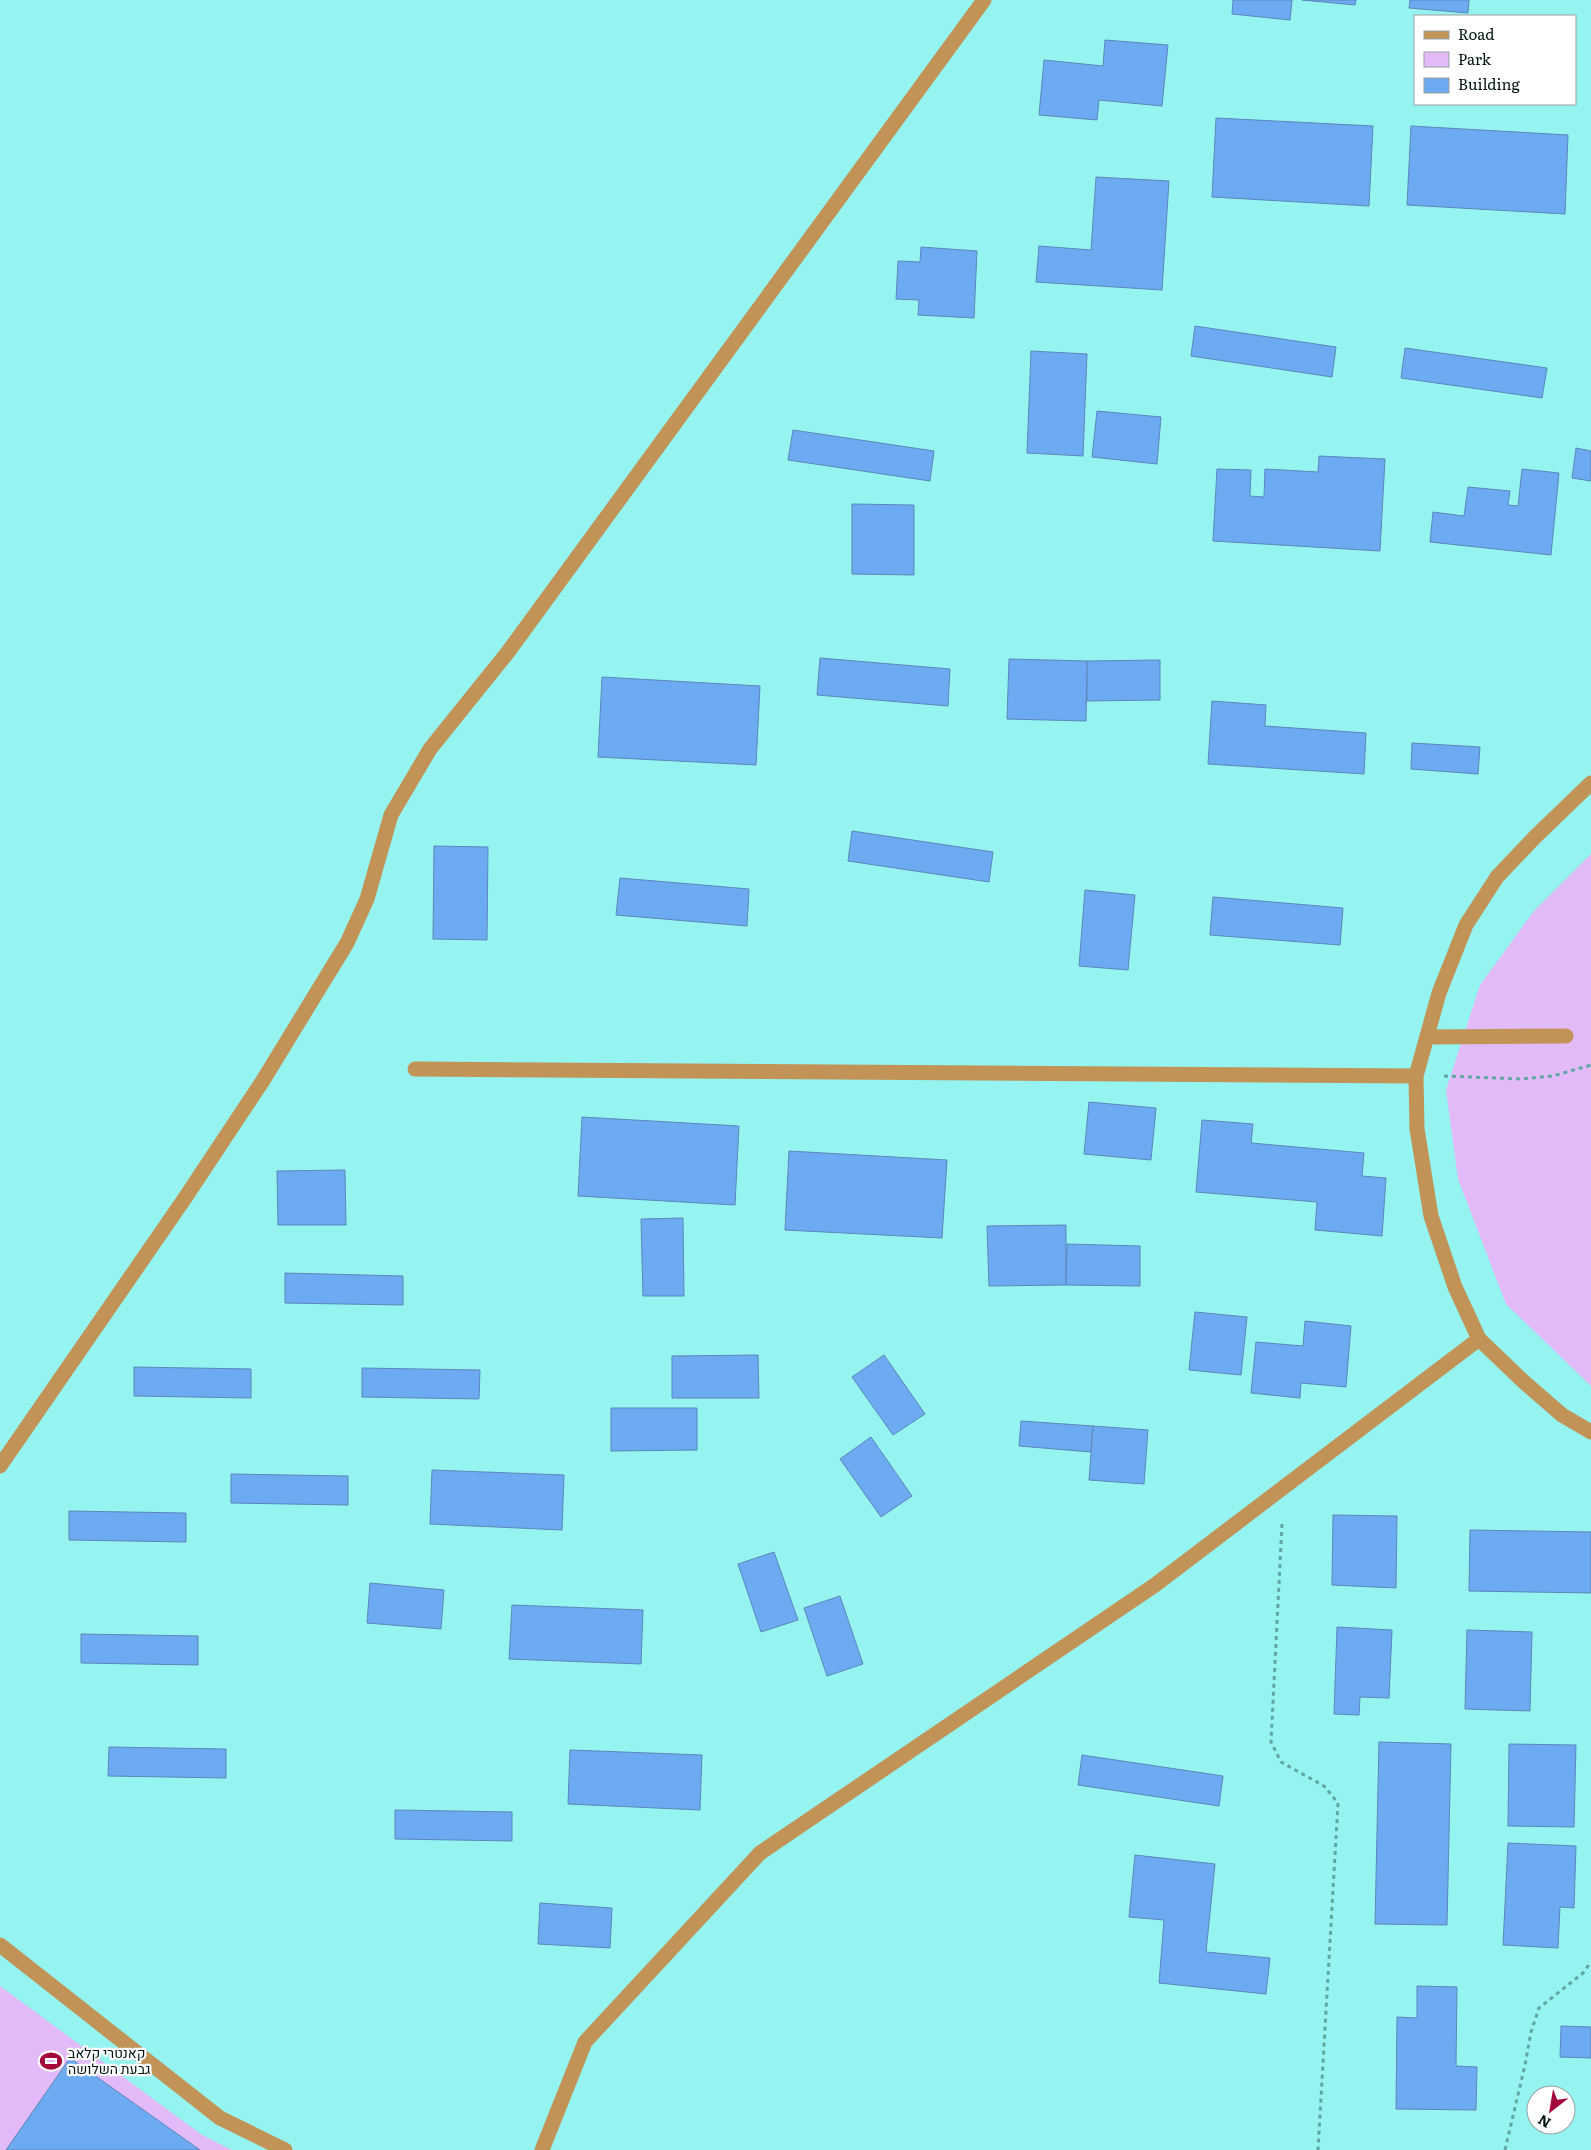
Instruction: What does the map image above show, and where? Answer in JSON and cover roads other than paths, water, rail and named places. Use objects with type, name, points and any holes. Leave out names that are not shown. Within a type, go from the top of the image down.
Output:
[{"type":"street","points":[[0,1466],[180,1206],[262,1082],[347,943],[366,899],[391,815],[430,749],[508,652],[984,0]]},
{"type":"street","points":[[1591,783],[1498,877],[1466,925],[1439,993],[1416,1076],[1417,1129],[1431,1216],[1455,1286],[1479,1339],[1562,1416],[1591,1432]]},
{"type":"street","points":[[1427,1037],[1566,1036]]},
{"type":"street","points":[[415,1069],[1416,1076]]},
{"type":"street","points":[[542,2150],[585,2042],[760,1853],[1155,1585],[1479,1339]]},
{"type":"street","points":[[0,1945],[220,2118],[285,2150]]},
{"type":"place","name":"קאנטרי קלאב גבעת השלושה","points":[[51,2061]]}]
